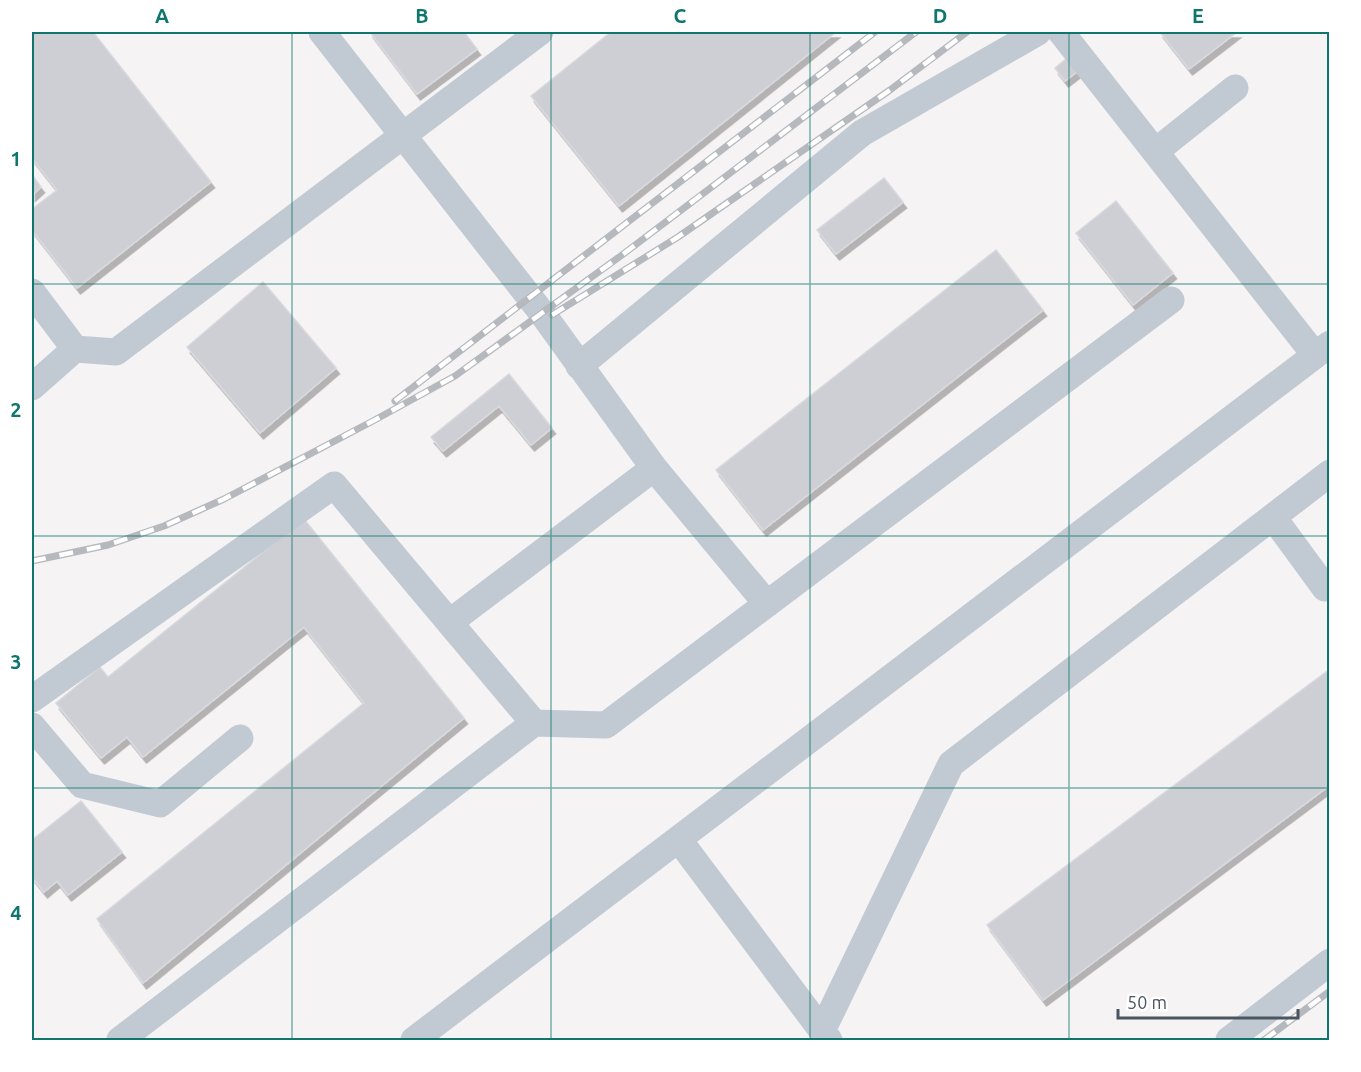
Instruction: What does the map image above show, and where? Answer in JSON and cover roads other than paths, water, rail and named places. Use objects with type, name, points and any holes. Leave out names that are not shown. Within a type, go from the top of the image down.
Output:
[{"type":"lane","points":[[322,32],[542,313],[654,468],[767,604]]},
{"type":"lane","points":[[32,387],[75,349],[116,352],[540,32]]},
{"type":"lane","points":[[579,366],[862,133],[1038,32]]},
{"type":"lane","points":[[414,1041],[1322,349],[1156,151],[1061,32]]},
{"type":"lane","points":[[1156,151],[1235,88]]},
{"type":"lane","points":[[32,292],[75,349]]},
{"type":"lane","points":[[120,1041],[534,723],[606,725],[1171,300]]},
{"type":"lane","points":[[450,622],[654,468]]},
{"type":"lane","points":[[679,840],[826,1036],[951,764],[1329,473]]},
{"type":"lane","points":[[32,699],[334,485],[534,723]]},
{"type":"lane","points":[[1273,517],[1325,588],[1329,584]]},
{"type":"lane","points":[[32,726],[82,785],[160,804],[240,738]]},
{"type":"lane","points":[[1229,1041],[1329,962]]},
{"type":"railway","points":[[395,401],[875,32]]},
{"type":"railway","points":[[32,561],[108,545],[164,526],[224,499],[455,376],[622,255],[916,32]]},
{"type":"railway","points":[[552,315],[678,237],[890,90],[967,32]]},
{"type":"railway","points":[[1264,1040],[1330,991]]}]
